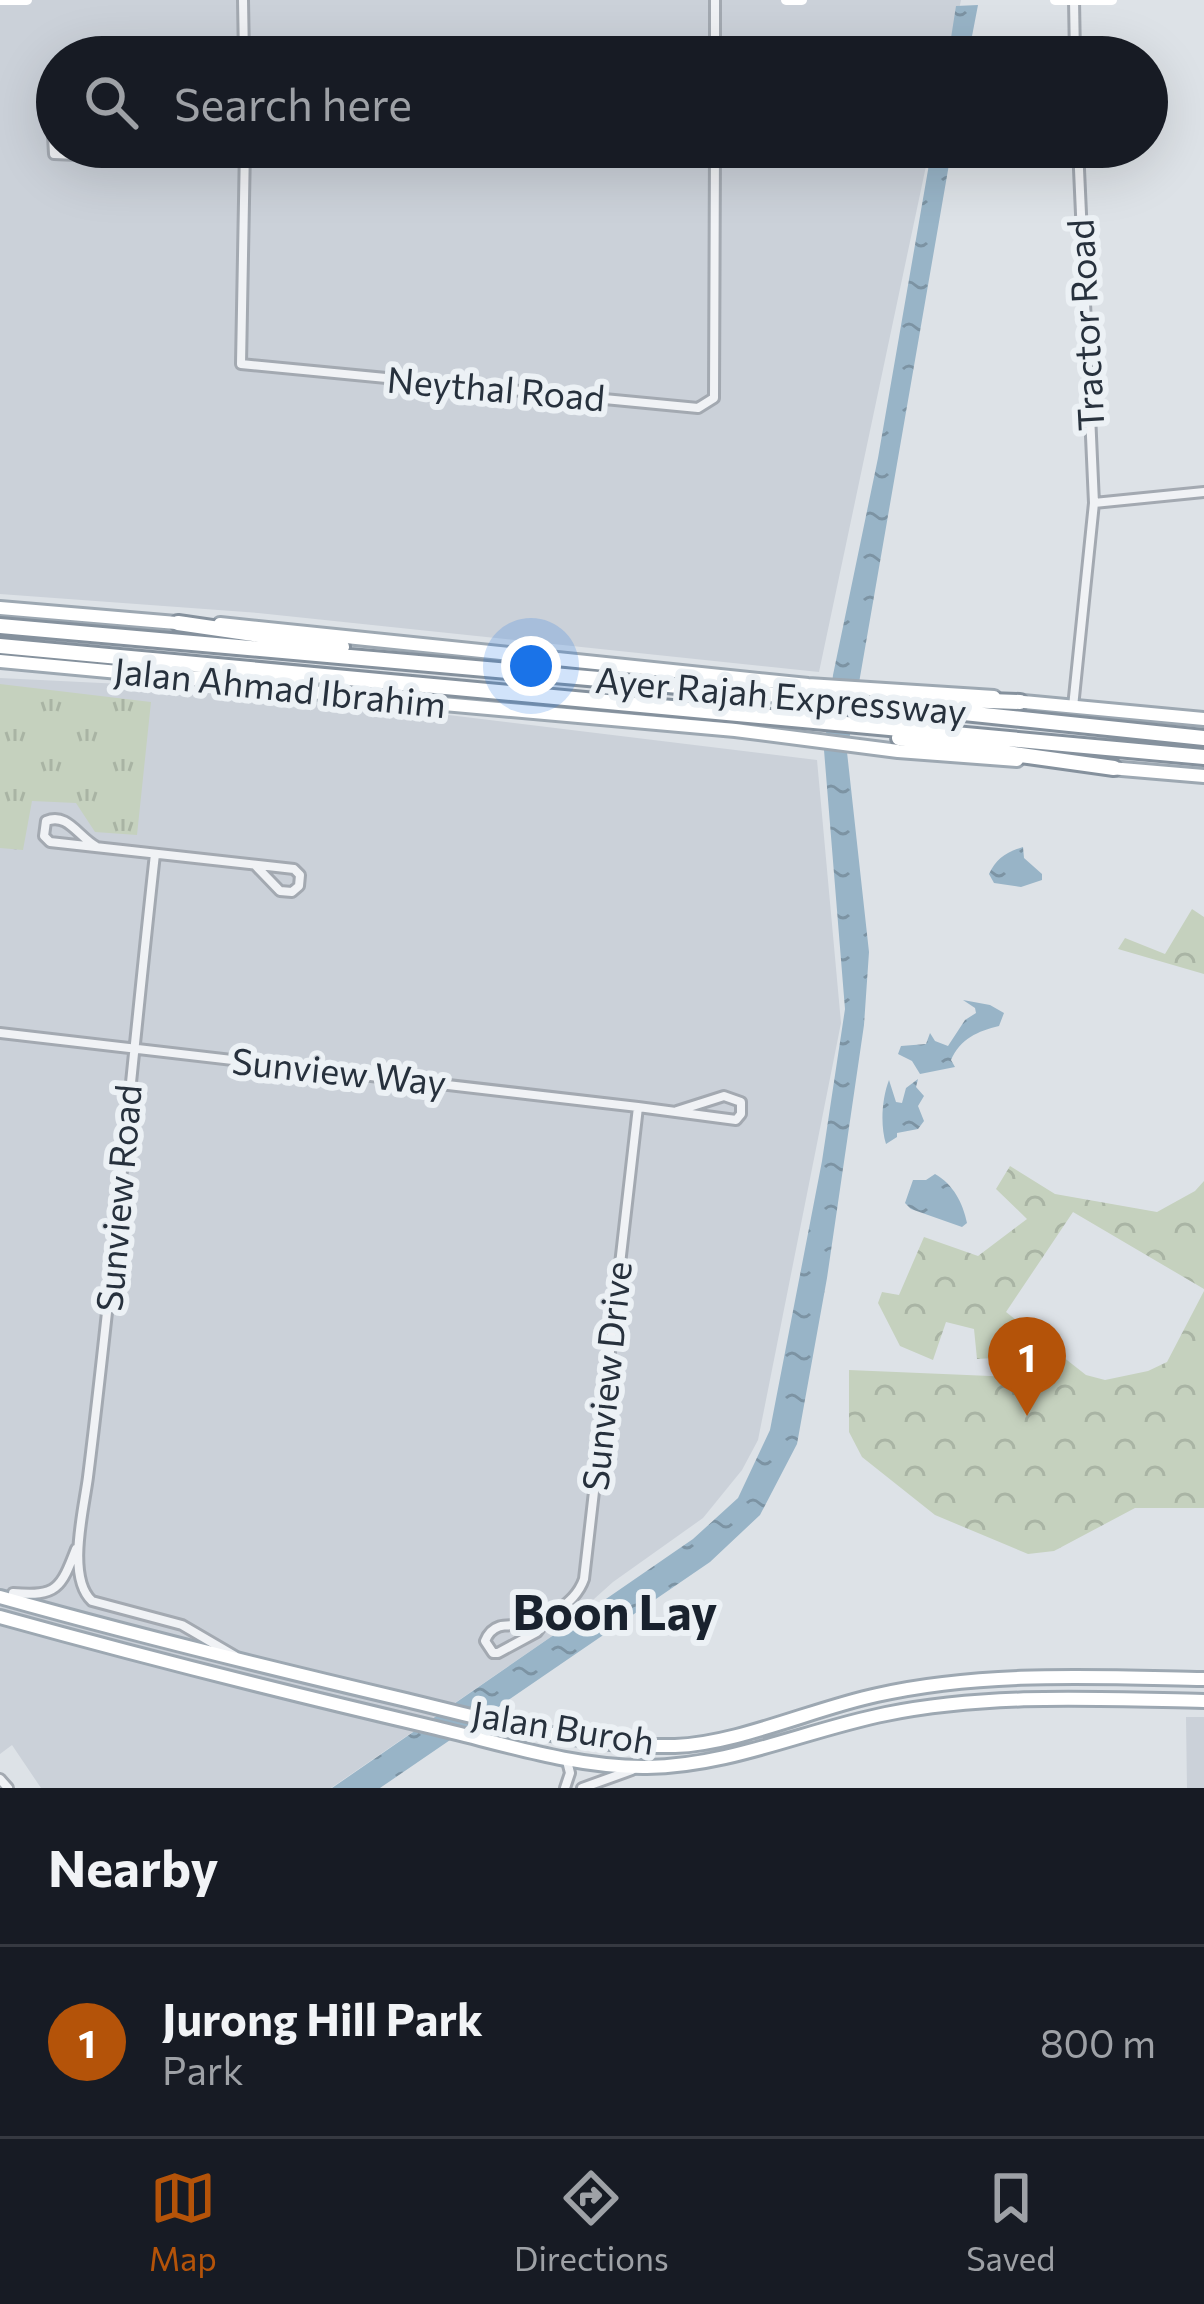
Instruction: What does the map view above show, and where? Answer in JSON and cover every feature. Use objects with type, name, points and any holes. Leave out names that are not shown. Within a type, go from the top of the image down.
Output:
[{"type":"highway","points":[[178,623],[356,649],[405,661]]},
{"type":"highway","name":"Ayer Rajah Expressway","points":[[0,626],[859,702],[1204,738]]},
{"type":"highway","name":"Ayer Rajah Expressway","points":[[0,646],[1204,757]]},
{"type":"highway","points":[[186,678],[317,683],[332,678]]},
{"type":"highway","points":[[859,702],[874,697],[1020,702]]},
{"type":"highway","points":[[866,727],[898,738],[1114,768]]},
{"type":"main road","points":[[0,0],[27,0]]},
{"type":"main road","points":[[786,0],[802,0]]},
{"type":"main road","points":[[1055,0],[1112,0]]},
{"type":"main road","name":"Jalan Ahmad Ibrahim","points":[[0,608],[244,624],[593,665],[831,687],[976,693],[1020,702],[1204,719]]},
{"type":"main road","name":"Jalan Ahmad Ibrahim","points":[[0,661],[186,678],[243,688],[565,714],[898,751],[1204,776]]},
{"type":"main road","name":"Jalan Buroh","points":[[4,1593],[68,1616],[245,1663],[488,1719],[639,1745],[680,1746],[717,1739],[878,1694],[947,1684],[1028,1678],[1204,1679]]},
{"type":"main road","name":"Jalan Buroh","points":[[0,1617],[230,1680],[565,1757],[639,1767],[716,1760],[883,1714],[950,1703],[1204,1701]]},
{"type":"street","points":[[243,0],[244,36]]},
{"type":"street","points":[[715,0],[715,36]]},
{"type":"street","points":[[1074,0],[1075,36]]},
{"type":"street","name":"Neythal Road","points":[[245,168],[241,364],[698,408],[715,398],[715,168]]},
{"type":"street","name":"Tractor Road","points":[[1073,707],[1094,503],[1079,168]]},
{"type":"street","points":[[1094,503],[1204,492]]},
{"type":"street","points":[[97,847],[68,821],[46,821],[48,841],[97,847],[155,854],[255,865],[294,868],[298,886],[292,892],[280,890],[255,865]]},
{"type":"street","name":"Sunview Road","points":[[155,854],[107,1336],[79,1542],[82,1591],[92,1601],[182,1625],[245,1663]]},
{"type":"street","name":"Sunview Way","points":[[0,1033],[736,1120],[741,1102],[720,1097],[677,1112]]},
{"type":"street","name":"Sunview Drive","points":[[539,1625],[504,1624],[492,1629],[484,1641],[498,1653],[537,1632],[539,1625],[573,1600],[584,1579],[638,1106]]},
{"type":"street","name":"Sunview Road","points":[[4,1593],[38,1595],[55,1589],[65,1579],[79,1542]]},
{"type":"street","name":"Jalan Buroh","points":[[565,1757],[570,1773],[565,1788]]},
{"type":"street","name":"Jalan Buroh","points":[[582,1788],[639,1767]]},
{"type":"street","points":[[0,1779],[8,1788]]},
{"type":"shaded area","points":[[0,0],[961,0],[953,36],[36,36],[36,168],[926,168],[819,672],[258,613],[0,594]]},
{"type":"shaded area","points":[[0,678],[243,690],[817,760],[841,1023],[758,1440],[742,1470],[703,1518],[613,1582],[555,1634],[331,1788],[41,1788],[12,1745],[0,1754]]},
{"type":"shaded area","points":[[1186,1717],[1204,1717],[1204,1788],[1187,1788]]},
{"type":"green space","points":[[0,684],[151,702],[137,835],[95,832],[76,803],[32,801],[23,850],[0,848]]},
{"type":"green space","points":[[1192,909],[1204,917],[1204,974],[1118,949],[1125,938],[1165,954]]},
{"type":"green space","points":[[1010,1166],[1055,1194],[1157,1212],[1204,1181],[1204,1289],[1073,1212],[1006,1312],[1086,1375],[1105,1380],[1167,1362],[1204,1291],[1204,1508],[1135,1508],[1054,1551],[1028,1554],[935,1515],[862,1457],[849,1432],[849,1370],[1014,1377],[1012,1357],[977,1359],[974,1329],[946,1322],[933,1360],[900,1346],[878,1303],[882,1292],[899,1295],[924,1237],[978,1256],[1027,1219],[996,1189]]},
{"type":"water","points":[[978,5],[972,36],[951,36],[956,6]]},
{"type":"water","points":[[928,168],[948,168],[847,752],[869,952],[864,1025],[797,1444],[760,1515],[710,1562],[380,1788],[332,1788],[693,1539],[738,1498],[770,1430],[822,1161],[845,1009],[824,750],[833,675],[878,458]]},
{"type":"water","points":[[1023,847],[1024,858],[1042,874],[1042,880],[1021,887],[994,883],[989,874],[995,864]]},
{"type":"water","points":[[963,1000],[1004,1013],[999,1026],[965,1041],[951,1060],[955,1067],[920,1074],[912,1061],[898,1054],[901,1046],[926,1044],[930,1033],[948,1046],[965,1020],[976,1013]]},
{"type":"water","points":[[918,1079],[916,1087],[924,1096],[918,1106],[924,1121],[918,1129],[897,1133],[886,1144],[883,1112],[889,1080],[896,1102],[902,1103],[906,1088]]},
{"type":"water","points":[[935,1174],[960,1201],[967,1223],[962,1227],[905,1203],[913,1180]]},
{"type":"place","name":"Jurong Hill Park","points":[[1027,1416]]},
{"type":"district","name":"Boon Lay","points":[[615,1613]]}]
